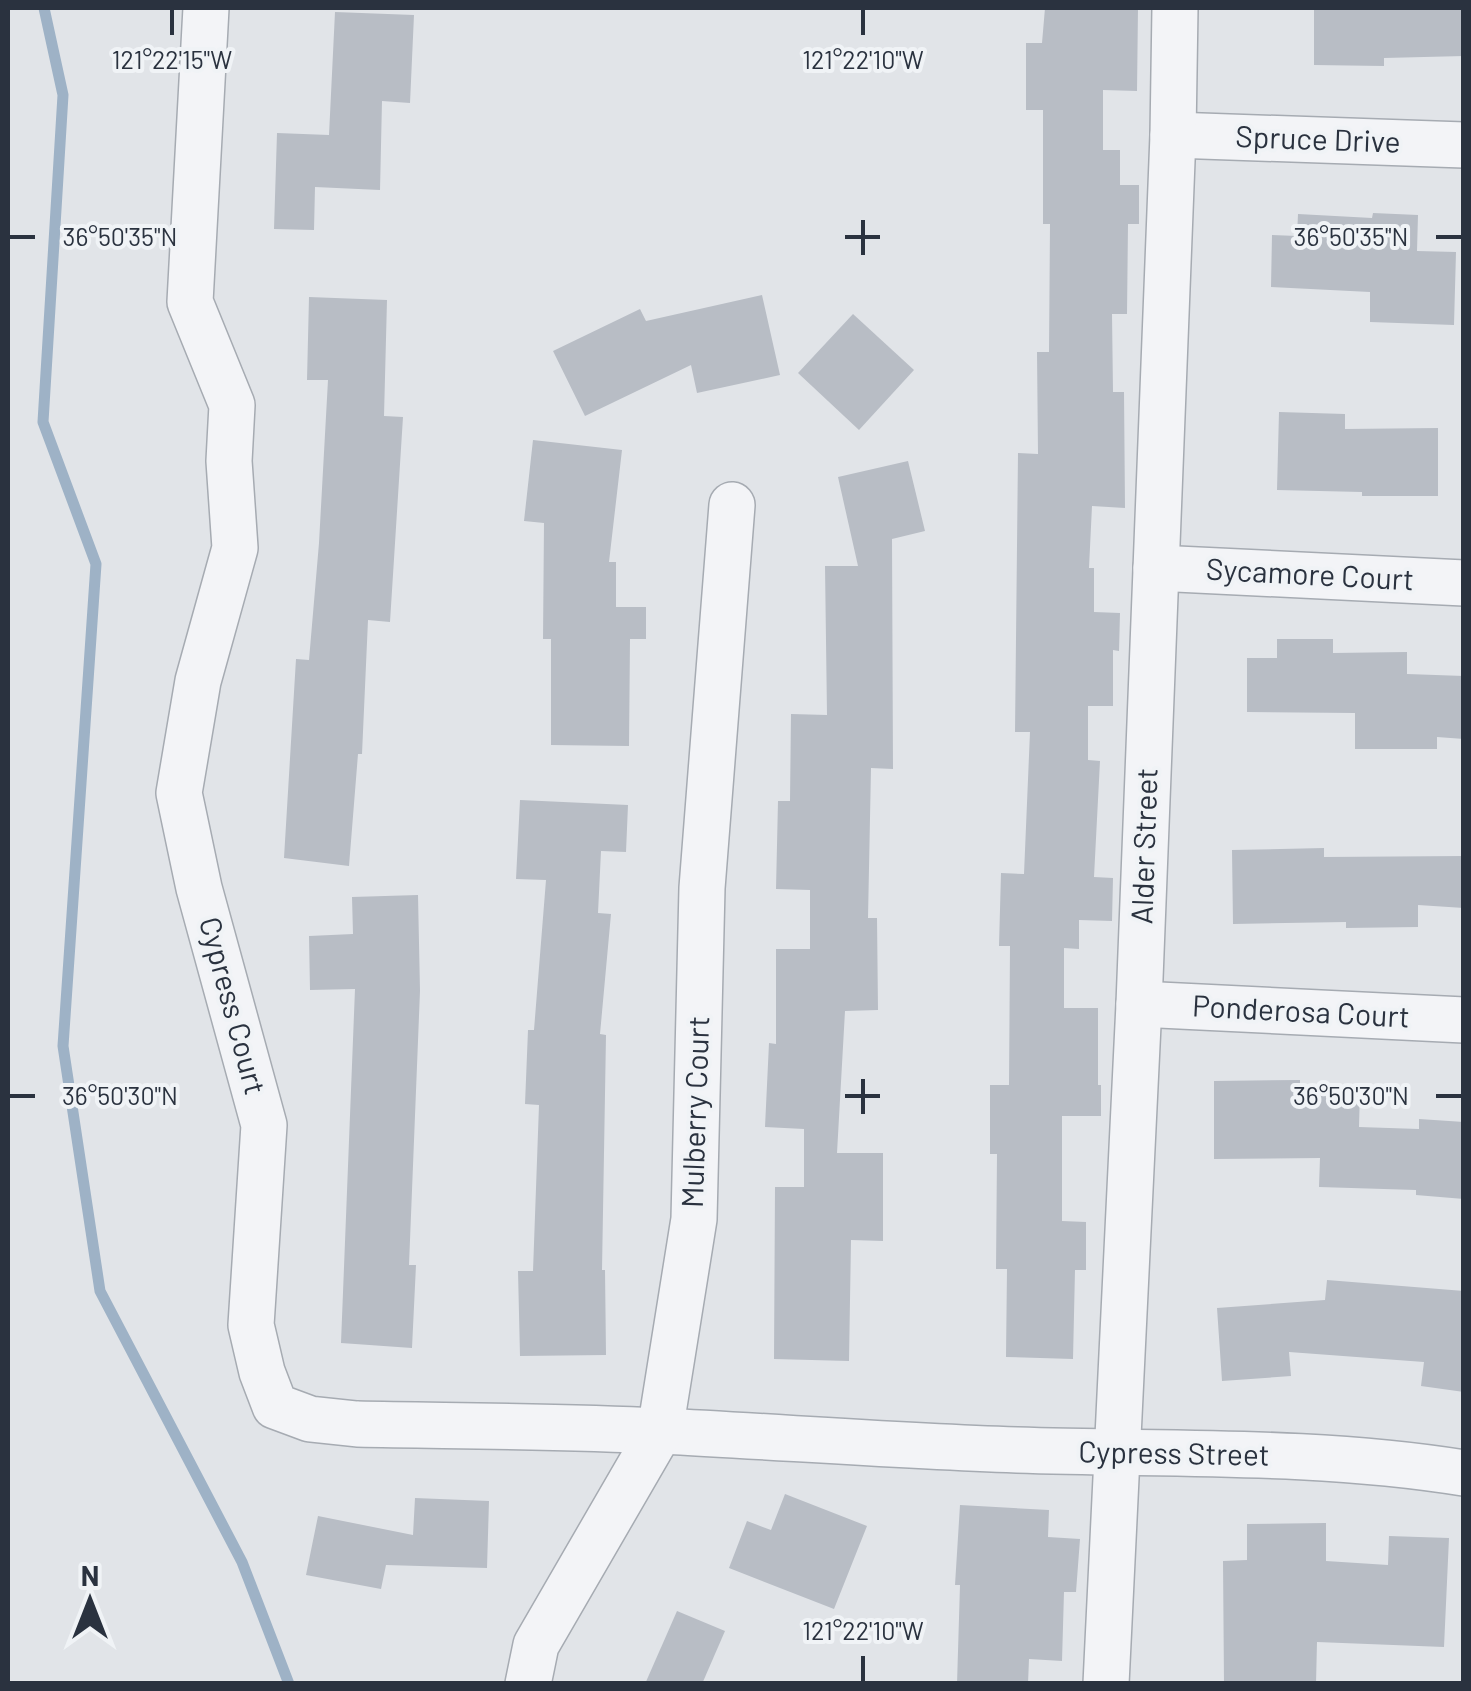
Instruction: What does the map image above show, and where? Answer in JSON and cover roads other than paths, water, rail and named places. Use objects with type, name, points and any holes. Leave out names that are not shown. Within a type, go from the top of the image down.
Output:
[{"type":"street","name":"Cypress Court","points":[[206,8],[190,302],[232,405],[229,461],[235,548],[198,682],[179,793],[199,888],[264,1125],[250,1325],[276,1406],[310,1419],[358,1424],[660,1431],[884,1445]]},
{"type":"street","name":"Alder Street","points":[[1106,1684],[1140,1004],[1173,135],[1174,8]]},
{"type":"street","name":"Spruce Drive","points":[[1173,135],[1464,145]]},
{"type":"street","name":"Mulberry Court","points":[[528,1684],[536,1645],[660,1431],[694,1219],[702,888],[732,505]]},
{"type":"street","name":"Sycamore Court","points":[[1156,568],[1464,583]]},
{"type":"street","name":"Ponderosa Court","points":[[1140,1004],[1464,1020]]},
{"type":"street","name":"Cypress Street","points":[[884,1445],[1315,1456],[1464,1472]]},
{"type":"waterway","points":[[44,8],[63,95],[43,422],[96,564],[63,1046],[100,1291],[242,1562],[289,1684]]}]
